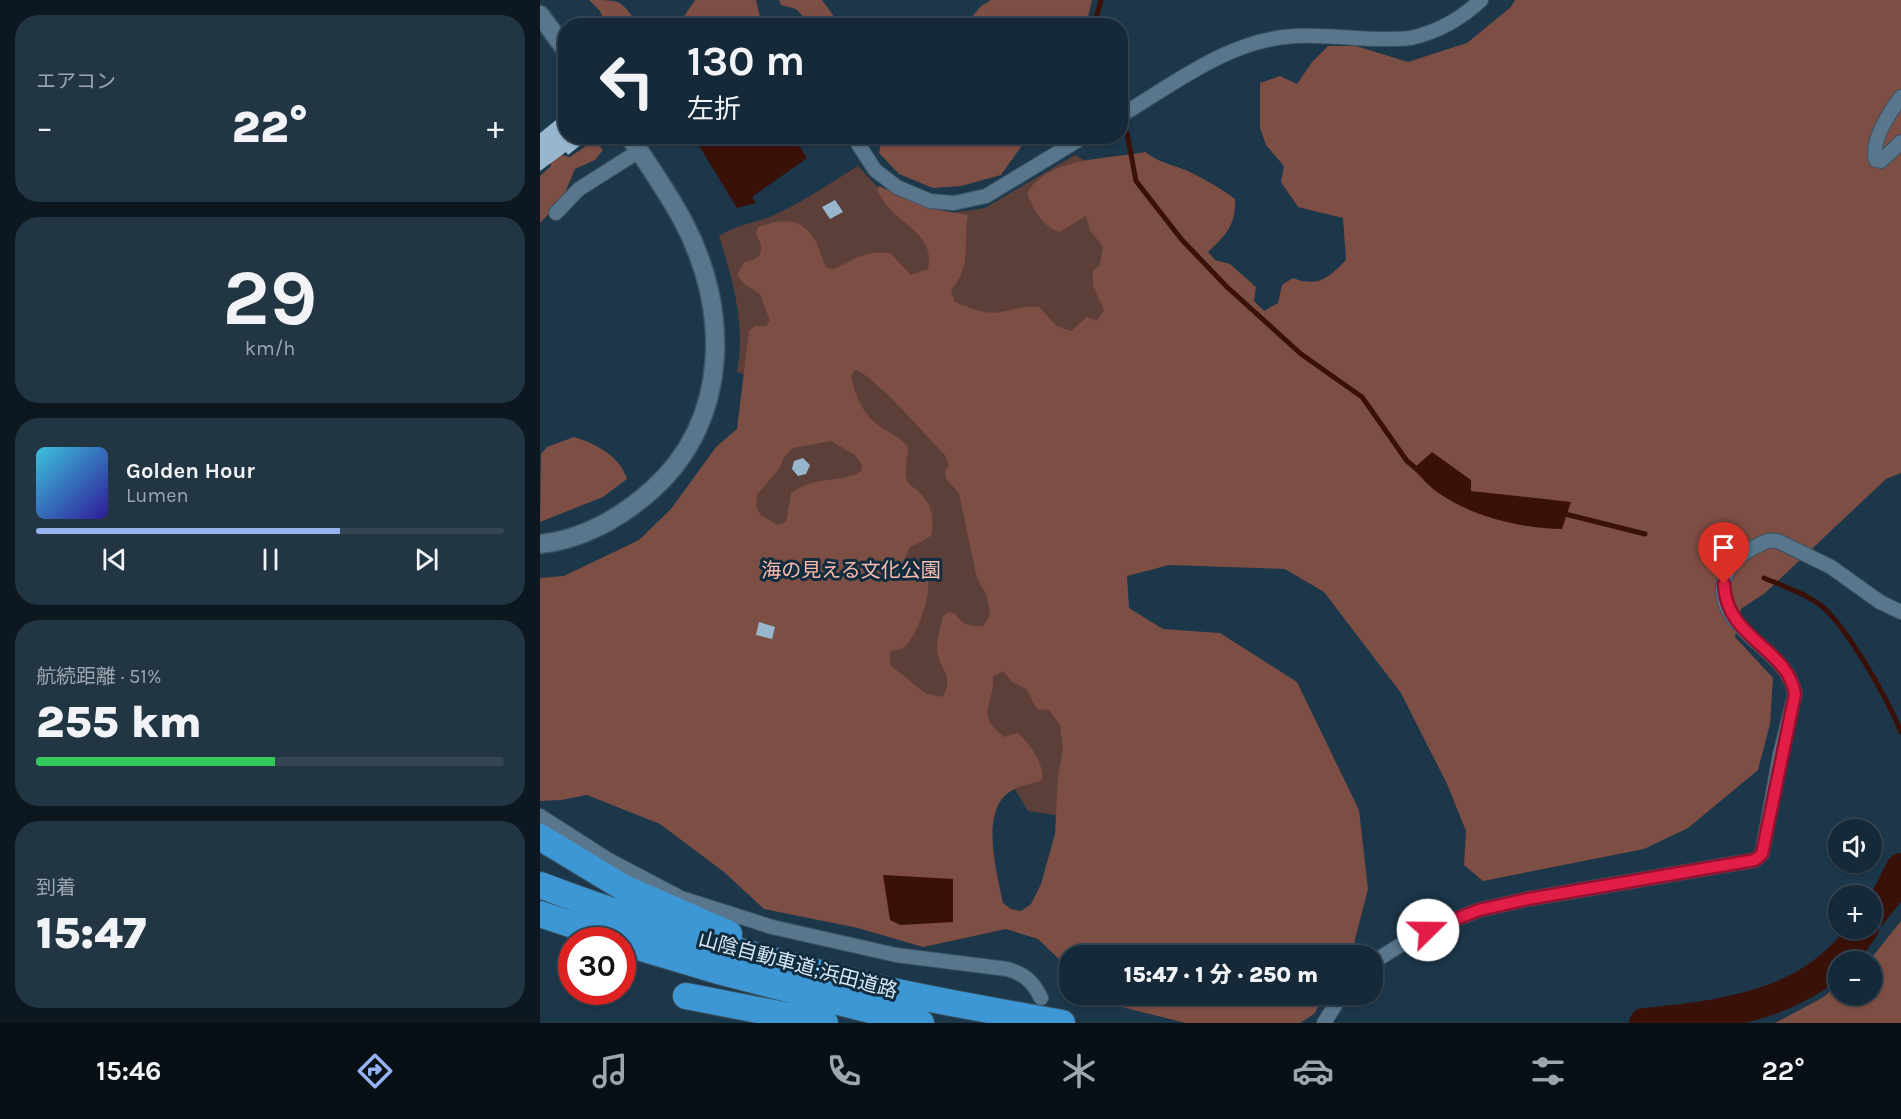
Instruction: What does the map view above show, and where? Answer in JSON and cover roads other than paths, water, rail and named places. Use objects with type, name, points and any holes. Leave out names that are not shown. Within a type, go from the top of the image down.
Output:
[{"type":"highway","points":[[540,837],[624,888],[663,907],[722,930],[784,963]]},
{"type":"highway","name":"山陰自動車道;浜田道路","points":[[540,885],[652,926],[784,963],[880,988],[1062,1023]]},
{"type":"highway","name":"山陰自動車道;浜田道路","points":[[540,914],[579,927]]},
{"type":"highway","name":"山陰自動車道;浜田道路","points":[[636,946],[733,975],[921,1023]]},
{"type":"highway","points":[[686,996],[825,1023]]},
{"type":"street","points":[[1128,111],[1222,55],[1241,47],[1294,36],[1411,38],[1450,23],[1481,0]]},
{"type":"street","points":[[540,15],[558,39]]},
{"type":"street","points":[[1901,97],[1879,138],[1875,150],[1876,160],[1881,160],[1901,142]]},
{"type":"street","points":[[556,213],[628,144]]},
{"type":"street","points":[[540,544],[576,536],[609,521],[638,503],[666,477],[687,450],[706,410],[714,374],[717,338],[713,302],[684,223],[635,144]]},
{"type":"street","points":[[858,144],[875,170],[897,187],[930,201],[954,203],[986,196],[1072,144]]},
{"type":"street","points":[[1383,956],[1416,935],[1479,910],[1528,899],[1755,860],[1762,854],[1778,764],[1795,694],[1793,686],[1776,660],[1732,616],[1725,599],[1724,584],[1727,570],[1741,554],[1769,539],[1778,541],[1831,567],[1880,602],[1901,612]]},
{"type":"street","points":[[540,816],[607,859],[681,898],[772,927],[885,952],[1007,969],[1028,979],[1041,998]]},
{"type":"street","points":[[1324,1023],[1335,1005]]},
{"type":"waterway","points":[[1096,18],[1101,0]]},
{"type":"waterway","points":[[1128,138],[1136,181],[1182,240],[1227,287],[1301,354],[1362,397],[1407,461],[1419,471]]},
{"type":"waterway","points":[[1561,513],[1645,534]]},
{"type":"waterway","points":[[1764,578],[1807,597],[1823,607],[1839,624],[1869,670],[1901,732]]},
{"type":"waterway","points":[[1882,902],[1901,868]]},
{"type":"waterway","points":[[1644,1023],[1706,1015],[1767,1001],[1821,974],[1844,954],[1856,939]]},
{"type":"park label","name":"海の見える文化公園","points":[[851,570]]}]
